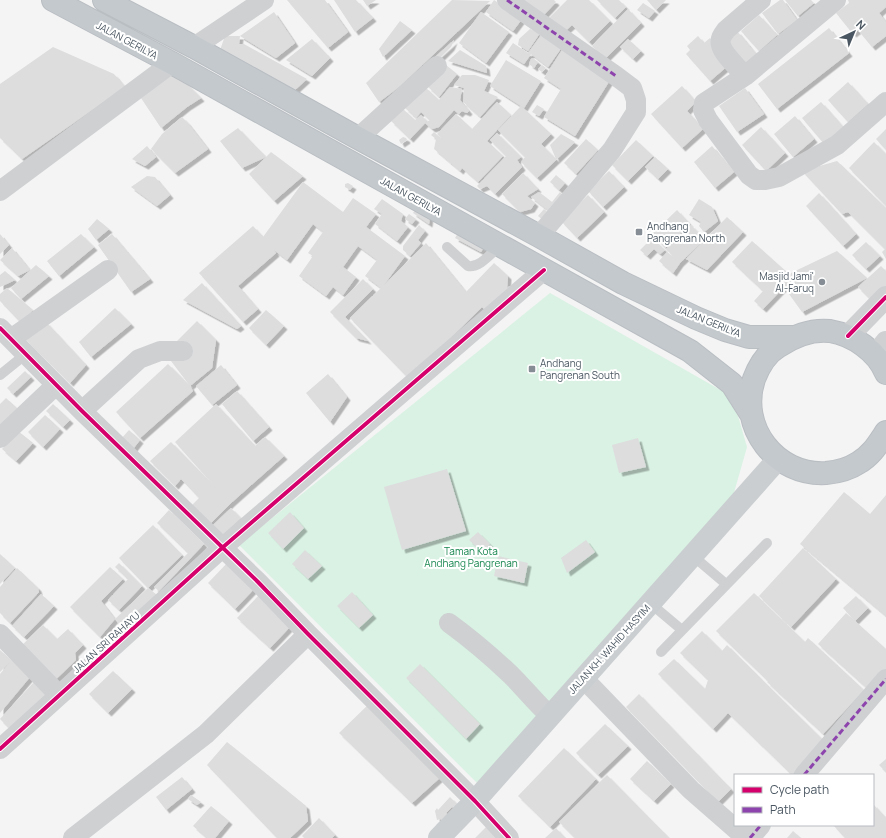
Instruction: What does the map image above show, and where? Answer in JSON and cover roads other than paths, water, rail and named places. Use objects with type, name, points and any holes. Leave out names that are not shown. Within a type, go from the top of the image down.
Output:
[{"type":"highway","name":"JALAN GERILYA","points":[[53,0],[172,63],[690,351],[732,384],[751,414]]},
{"type":"highway","name":"JALAN GERILYA","points":[[104,0],[194,47],[427,176],[540,236],[622,283],[725,330],[749,337],[792,337]]},
{"type":"highway","points":[[415,197],[427,176]]},
{"type":"highway","points":[[882,357],[848,336],[830,331],[810,332],[792,337],[772,350],[758,369],[751,391],[751,414],[756,431],[766,446],[778,459],[796,469],[817,473],[837,472],[886,461]]},
{"type":"highway","points":[[837,472],[858,464],[875,449],[886,432]]},
{"type":"main road","name":"JALAN KH. WAHID HASYIM","points":[[439,838],[475,801],[778,459]]},
{"type":"street","points":[[194,47],[264,0]]},
{"type":"street","points":[[507,0],[632,88],[636,100],[636,112],[612,150],[540,236]]},
{"type":"street","points":[[745,76],[726,54],[720,44],[721,36],[761,0]]},
{"type":"street","points":[[836,0],[745,76],[704,103],[703,110],[708,120],[749,175],[756,180],[765,180],[779,177],[837,145],[886,102]]},
{"type":"street","points":[[0,191],[172,63]]},
{"type":"street","points":[[358,138],[437,66]]},
{"type":"street","points":[[108,270],[5,333],[82,411],[258,582],[475,801],[509,838]]},
{"type":"street","name":"JALAN SRI RAHAYU","points":[[0,749],[222,548],[544,270]]},
{"type":"street","points":[[848,336],[886,297]]},
{"type":"street","points":[[82,411],[139,359],[160,351],[183,351]]},
{"type":"street","points":[[0,438],[56,385]]},
{"type":"street","points":[[449,623],[470,638],[512,676],[532,699],[550,716]]},
{"type":"street","points":[[0,634],[59,695]]},
{"type":"street","points":[[73,838],[206,734],[308,634]]},
{"type":"street","points":[[583,678],[691,790],[746,838]]},
{"type":"street","points":[[805,774],[886,679]]},
{"type":"street","points":[[750,838],[760,826]]},
{"type":"lane","points":[[447,247],[468,266],[472,267],[478,265],[500,246]]},
{"type":"lane","points":[[0,375],[26,354]]},
{"type":"lane","points":[[661,652],[766,543]]},
{"type":"lane","points":[[693,556],[726,584]]},
{"type":"lane","points":[[650,604],[682,630]]},
{"type":"place","name":"Andhang Pangrenan North","points":[[639,232]]},
{"type":"place","name":"Masjid Jami' Al-Faruq","points":[[822,282]]},
{"type":"place","name":"Andhang Pangrenan South","points":[[532,369]]},
{"type":"park label","name":"Taman Kota Andhang Pangrenan","points":[[471,556]]}]
